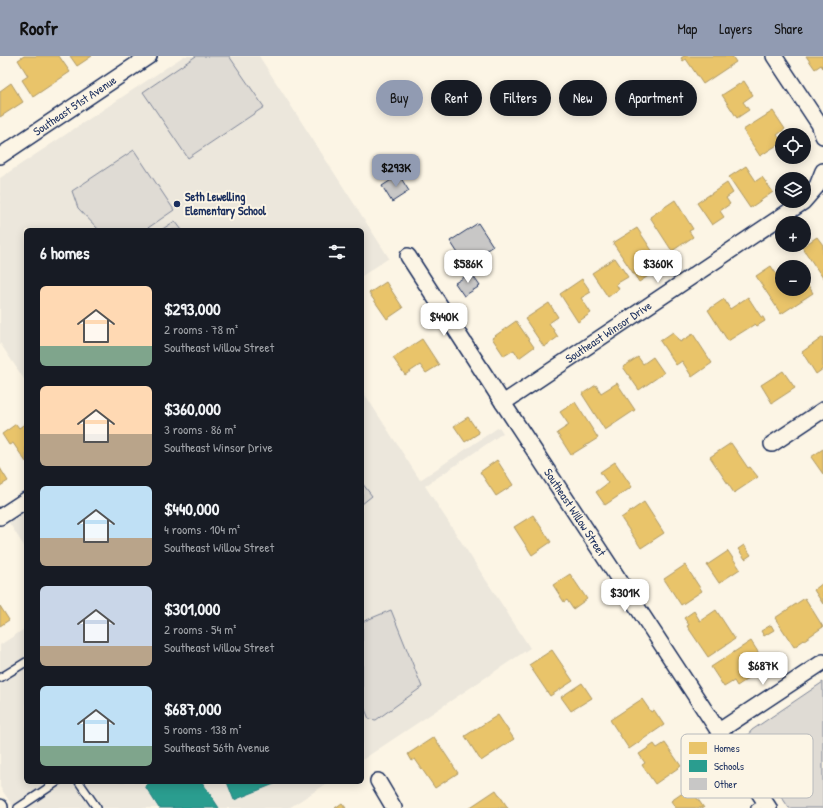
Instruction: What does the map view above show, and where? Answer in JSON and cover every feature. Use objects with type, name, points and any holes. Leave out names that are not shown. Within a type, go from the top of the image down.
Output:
[{"type":"street","name":"Southeast 51st Avenue","points":[[0,156],[149,56]]},
{"type":"street","points":[[774,56],[819,124],[823,136]]},
{"type":"street","name":"Southeast Winsor Drive","points":[[503,404],[803,202],[817,186],[823,171]]},
{"type":"street","name":"Southeast Willow Street","points":[[408,256],[503,404],[721,734]]},
{"type":"street","points":[[772,444],[823,410]]},
{"type":"street","points":[[0,517],[24,501]]},
{"type":"street","points":[[719,731],[823,662]]},
{"type":"street","points":[[378,781],[394,808]]},
{"type":"lane","points":[[0,678],[24,663]]},
{"type":"lane","points":[[18,808],[54,784]]},
{"type":"lane","points":[[80,784],[97,808]]},
{"type":"shaded area","name":"Seth Lewelling Elementary School","points":[[184,56],[259,56],[389,258],[364,275],[364,228],[24,228],[24,379],[0,343],[0,178]]},
{"type":"shaded area","points":[[196,56],[229,56],[264,107],[188,158],[143,92]]},
{"type":"shaded area","points":[[134,150],[174,210],[148,228],[97,228],[78,208],[72,191]]},
{"type":"shaded area","points":[[175,221],[180,228],[164,228]]},
{"type":"shaded area","points":[[364,393],[420,480],[499,427],[503,433],[425,486],[530,648],[364,759]]},
{"type":"shaded area","points":[[364,486],[372,496],[364,502]]},
{"type":"shaded area","points":[[24,510],[24,546],[8,521]]},
{"type":"shaded area","points":[[391,610],[422,687],[376,720],[369,719],[364,707],[364,621]]},
{"type":"shaded area","points":[[24,629],[24,784],[326,784],[289,808],[14,808],[0,787],[0,645]]},
{"type":"shaded area","points":[[823,682],[823,808],[789,808],[782,798],[813,798],[813,734],[749,734],[752,730]]},
{"type":"building: Homes","points":[[24,56],[59,56],[70,72],[33,97],[22,80],[28,76],[18,60]]},
{"type":"building: Homes","points":[[70,56],[92,56],[77,66]]},
{"type":"building: Homes","points":[[684,56],[732,56],[736,62],[703,84],[686,59],[683,61],[681,58]]},
{"type":"building: Homes","points":[[806,56],[823,56],[823,68],[821,65],[815,69]]},
{"type":"building: Homes","points":[[744,81],[753,95],[743,102],[749,110],[737,118],[722,95]]},
{"type":"building: Homes","points":[[11,83],[23,102],[0,117],[0,91]]},
{"type":"building: Homes","points":[[773,111],[784,128],[775,128],[775,146],[760,156],[743,130]]},
{"type":"building: Homes","points":[[746,166],[756,181],[762,177],[773,192],[750,208],[729,177]]},
{"type":"building: Homes","points":[[727,183],[733,193],[726,198],[730,204],[720,211],[724,217],[712,225],[697,203]]},
{"type":"building: Homes","points":[[675,200],[693,229],[689,231],[693,237],[672,251],[650,217]]},
{"type":"building: Homes","points":[[637,228],[657,258],[648,265],[653,273],[639,282],[613,243]]},
{"type":"building: Homes","points":[[817,237],[823,245],[823,278],[805,252],[811,252],[811,241]]},
{"type":"building: Homes","points":[[615,258],[628,277],[616,284],[619,289],[608,297],[592,273]]},
{"type":"building: Homes","points":[[771,266],[775,272],[775,296],[808,296],[781,314],[756,276]]},
{"type":"building: Homes","points":[[582,279],[591,292],[581,298],[591,313],[578,322],[560,294]]},
{"type":"building: Homes","points":[[386,282],[403,308],[387,319],[369,293]]},
{"type":"building: Homes","points":[[748,297],[765,321],[757,326],[755,324],[728,341],[708,310],[724,299],[730,309]]},
{"type":"building: Homes","points":[[549,303],[558,317],[549,323],[558,337],[544,347],[525,319]]},
{"type":"building: Homes","points":[[516,321],[534,347],[519,358],[514,350],[504,356],[492,338]]},
{"type":"building: Homes","points":[[673,332],[680,342],[693,334],[712,363],[692,377],[682,361],[676,365],[660,341]]},
{"type":"building: Homes","points":[[823,337],[823,369],[816,374],[802,352]]},
{"type":"building: Homes","points":[[422,339],[439,365],[426,373],[420,365],[405,375],[393,358]]},
{"type":"building: Homes","points":[[638,357],[643,364],[653,357],[664,373],[639,390],[623,367]]},
{"type":"building: Homes","points":[[783,371],[795,388],[772,403],[761,385]]},
{"type":"building: Homes","points":[[617,383],[635,410],[605,430],[582,394],[596,385],[601,393]]},
{"type":"building: Homes","points":[[575,402],[598,438],[571,455],[557,433],[569,425],[560,412]]},
{"type":"building: Homes","points":[[468,417],[479,433],[465,442],[454,426]]},
{"type":"building: Homes","points":[[16,424],[19,428],[24,424],[24,459],[13,443],[9,445],[2,434]]},
{"type":"building: Homes","points":[[731,443],[748,468],[750,467],[758,477],[734,493],[710,457]]},
{"type":"building: Homes","points":[[823,449],[823,474],[811,457]]},
{"type":"building: Homes","points":[[497,460],[513,485],[496,496],[480,472]]},
{"type":"building: Homes","points":[[615,462],[632,487],[605,505],[596,492],[608,483],[600,472]]},
{"type":"building: Homes","points":[[0,468],[8,481],[0,486]]},
{"type":"building: Homes","points":[[644,502],[664,533],[641,548],[621,518]]},
{"type":"building: Homes","points":[[533,515],[551,542],[532,555],[514,527]]},
{"type":"building: Homes","points":[[744,545],[751,555],[745,559],[738,549]]},
{"type":"building: Homes","points":[[728,551],[740,569],[719,583],[707,565]]},
{"type":"building: Homes","points":[[685,565],[702,591],[681,605],[664,579]]},
{"type":"building: Homes","points":[[570,574],[587,599],[573,609],[567,600],[564,602],[553,585]]},
{"type":"building: Homes","points":[[823,583],[823,604],[814,590]]},
{"type":"building: Homes","points":[[805,598],[823,627],[794,647],[775,618]]},
{"type":"building: Homes","points":[[0,606],[9,620],[0,626]]},
{"type":"building: Homes","points":[[716,610],[735,639],[708,657],[687,626],[689,625],[684,618],[694,611],[700,621]]},
{"type":"building: Homes","points":[[771,625],[774,630],[764,636],[761,631]]},
{"type":"building: Homes","points":[[751,641],[767,666],[737,686],[734,681],[724,687],[711,667]]},
{"type":"building: Homes","points":[[552,650],[573,681],[550,696],[529,665]]},
{"type":"building: Homes","points":[[582,683],[592,698],[571,711],[561,697]]},
{"type":"building: Homes","points":[[642,699],[651,712],[654,710],[664,725],[629,749],[610,720]]},
{"type":"building: Homes","points":[[498,715],[514,739],[481,761],[465,736]]},
{"type":"building: Homes","points":[[434,737],[458,773],[435,788],[415,759],[412,761],[408,754]]},
{"type":"building: Homes","points":[[665,743],[681,766],[655,784],[642,765],[645,763],[639,754],[654,744],[657,748]]},
{"type":"building: Homes","points":[[496,790],[508,808],[469,808]]},
{"type":"building: Homes","points":[[681,794],[681,798],[697,798],[704,808],[676,808],[671,801]]},
{"type":"building: Homes","points":[[342,803],[346,808],[335,808]]},
{"type":"building: Schools","points":[[148,784],[203,784],[219,808],[159,808],[145,786]]},
{"type":"building: Schools","points":[[228,784],[274,784],[234,800]]},
{"type":"building: Other","points":[[399,175],[409,191],[392,202],[382,186]]},
{"type":"building: Other","points":[[478,223],[493,246],[465,264],[450,241]]},
{"type":"building: Other","points":[[471,273],[480,286],[464,296],[455,283]]},
{"type":"place","name":"Seth Lewelling Elementary School","points":[[177,204]]}]
